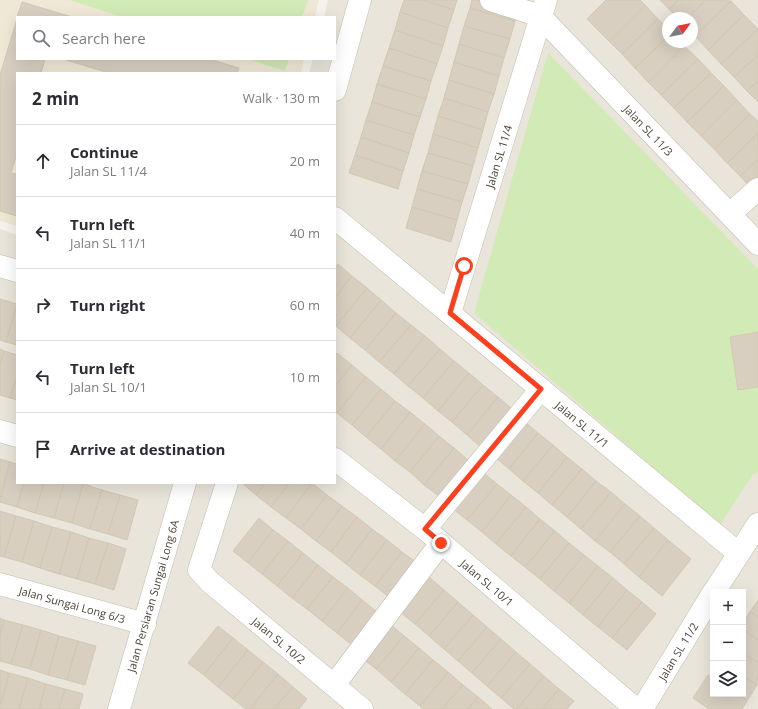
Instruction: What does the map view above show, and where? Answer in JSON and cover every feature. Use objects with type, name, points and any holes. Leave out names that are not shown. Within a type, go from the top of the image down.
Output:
[{"type":"street","points":[[336,86],[360,0]]},
{"type":"street","points":[[491,0],[543,8]]},
{"type":"street","name":"Jalan SL 11/3","points":[[543,8],[758,244]]},
{"type":"street","name":"Jalan SL 11/4","points":[[450,313],[543,8]]},
{"type":"street","points":[[730,214],[758,189]]},
{"type":"street","name":"Jalan SL 11/1","points":[[336,219],[738,553]]},
{"type":"street","points":[[0,266],[16,271]]},
{"type":"street","points":[[425,529],[541,389]]},
{"type":"street","points":[[0,431],[16,436]]},
{"type":"street","name":"Jalan SL 10/1","points":[[336,460],[425,529],[636,709]]},
{"type":"street","name":"Jalan Persiaran Sungai Long 6A","points":[[119,709],[145,624],[181,484]]},
{"type":"street","name":"Jalan SL 10/2","points":[[227,484],[199,570],[210,582],[362,709]]},
{"type":"street","name":"Jalan SL 11/2","points":[[715,589],[758,524]]},
{"type":"street","points":[[334,685],[441,543]]},
{"type":"street","name":"Jalan Sungai Long 6/3","points":[[0,584],[145,624]]},
{"type":"street","name":"Jalan SL 11/2","points":[[642,709],[710,597]]},
{"type":"shaded area","points":[[0,0],[319,0],[315,16],[16,16],[16,60],[304,60],[301,72],[16,72],[16,226],[0,221]]},
{"type":"shaded area","points":[[328,0],[758,0],[758,709],[0,709],[0,229],[16,235],[16,484],[336,484],[336,72],[309,72],[313,60],[336,60],[336,16],[324,16]]},
{"type":"green space","points":[[70,0],[308,0],[302,16],[119,16]]},
{"type":"green space","points":[[548,53],[758,269],[758,472],[753,474],[720,525],[474,313]]},
{"type":"green space","points":[[251,60],[289,60],[285,71]]},
{"type":"building","points":[[404,0],[423,0],[454,10],[448,28],[400,12]]},
{"type":"building","points":[[423,0],[457,0],[454,10]]},
{"type":"building","points":[[472,0],[509,0],[520,3],[515,21],[470,8]]},
{"type":"building","points":[[606,0],[640,0],[645,5],[609,41],[587,19]]},
{"type":"building","points":[[660,0],[679,0],[669,9]]},
{"type":"building","points":[[679,0],[706,0],[693,12],[672,12],[669,9]]},
{"type":"building","points":[[706,0],[731,1],[698,33],[698,12],[693,12]]},
{"type":"building","points":[[731,1],[744,15],[708,50],[698,39],[698,33]]},
{"type":"building","points":[[22,2],[69,16],[17,16]]},
{"type":"building","points":[[645,5],[658,19],[622,54],[609,41]]},
{"type":"building","points":[[470,8],[515,21],[510,39],[464,26]]},
{"type":"building","points":[[400,12],[448,28],[443,46],[395,30]]},
{"type":"building","points":[[744,15],[758,29],[721,64],[708,50]]},
{"type":"building","points":[[658,19],[662,23],[662,42],[635,68],[622,54]]},
{"type":"building","points":[[16,22],[16,60],[45,60],[41,72],[16,72],[16,156],[11,173],[16,174],[16,216],[0,211],[0,75]]},
{"type":"building","points":[[464,26],[510,39],[504,58],[459,44]]},
{"type":"building","points":[[758,29],[758,55],[734,77],[721,64]]},
{"type":"building","points":[[395,30],[443,46],[437,64],[389,48]]},
{"type":"building","points":[[662,42],[662,48],[682,48],[648,82],[635,68]]},
{"type":"building","points":[[459,44],[504,58],[499,76],[454,62]]},
{"type":"building","points":[[389,48],[437,64],[431,81],[383,66]]},
{"type":"building","points":[[682,48],[686,48],[698,59],[661,95],[648,82]]},
{"type":"building","points":[[758,55],[758,81],[747,91],[734,77]]},
{"type":"building","points":[[698,59],[711,73],[674,108],[661,95]]},
{"type":"building","points":[[66,60],[212,60],[239,68],[237,72],[106,72]]},
{"type":"building","points":[[454,62],[499,76],[494,94],[449,80]]},
{"type":"building","points":[[383,66],[431,81],[426,99],[377,84]]},
{"type":"building","points":[[711,73],[724,86],[687,122],[674,108]]},
{"type":"building","points":[[449,80],[494,94],[488,112],[444,98]]},
{"type":"building","points":[[758,81],[758,102],[747,91]]},
{"type":"building","points":[[377,84],[426,99],[420,117],[372,102]]},
{"type":"building","points":[[724,86],[737,100],[701,136],[687,122]]},
{"type":"building","points":[[444,98],[488,112],[483,130],[438,116]]},
{"type":"building","points":[[737,100],[750,114],[714,149],[701,136]]},
{"type":"building","points":[[372,102],[420,117],[414,135],[366,120]]},
{"type":"building","points":[[750,114],[758,121],[758,133],[727,163],[714,149]]},
{"type":"building","points":[[438,116],[483,130],[478,148],[433,134]]},
{"type":"building","points":[[366,120],[414,135],[409,153],[361,137]]},
{"type":"building","points":[[758,133],[758,159],[740,176],[727,163]]},
{"type":"building","points":[[433,134],[478,148],[473,166],[428,153]]},
{"type":"building","points":[[361,137],[409,153],[403,171],[355,155]]},
{"type":"building","points":[[428,153],[473,166],[468,184],[422,171]]},
{"type":"building","points":[[355,155],[403,171],[398,189],[349,173]]},
{"type":"building","points":[[758,159],[758,186],[753,190],[740,176]]},
{"type":"building","points":[[422,171],[468,184],[462,202],[417,189]]},
{"type":"building","points":[[417,189],[462,202],[457,220],[412,207]]},
{"type":"building","points":[[412,207],[457,220],[451,242],[406,228]]},
{"type":"building","points":[[338,264],[352,276],[336,297],[336,267]]},
{"type":"building","points":[[352,276],[367,288],[336,326],[336,297]]},
{"type":"building","points":[[367,288],[381,300],[350,338],[336,326]]},
{"type":"building","points":[[0,299],[16,304],[16,307],[6,342],[0,340]]},
{"type":"building","points":[[381,300],[396,313],[365,350],[350,338]]},
{"type":"building","points":[[16,308],[16,345],[6,342]]},
{"type":"building","points":[[396,313],[411,325],[379,362],[365,350]]},
{"type":"building","points":[[411,325],[425,336],[394,374],[379,362]]},
{"type":"building","points":[[758,332],[758,387],[738,390],[730,337]]},
{"type":"building","points":[[425,336],[440,349],[408,386],[394,374]]},
{"type":"building","points":[[0,349],[4,351],[0,364]]},
{"type":"building","points":[[440,349],[454,361],[423,398],[408,386]]},
{"type":"building","points":[[4,351],[16,355],[16,379],[10,398],[0,395],[0,364]]},
{"type":"building","points":[[337,353],[352,365],[336,385]]},
{"type":"building","points":[[454,361],[469,373],[438,411],[423,398]]},
{"type":"building","points":[[352,365],[366,377],[337,413],[336,385]]},
{"type":"building","points":[[469,373],[483,385],[452,422],[438,411]]},
{"type":"building","points":[[366,377],[381,389],[352,425],[337,413]]},
{"type":"building","points":[[16,379],[16,400],[10,398]]},
{"type":"building","points":[[483,385],[498,397],[467,435],[452,422]]},
{"type":"building","points":[[381,389],[395,401],[366,437],[352,425]]},
{"type":"building","points":[[498,397],[512,409],[481,447],[467,435]]},
{"type":"building","points":[[395,401],[410,412],[381,449],[366,437]]},
{"type":"building","points":[[410,412],[425,424],[395,461],[381,449]]},
{"type":"building","points":[[524,421],[538,433],[509,469],[495,457]]},
{"type":"building","points":[[425,424],[439,436],[410,472],[395,461]]},
{"type":"building","points":[[538,433],[553,445],[523,481],[509,469]]},
{"type":"building","points":[[439,436],[454,448],[424,485],[410,472]]},
{"type":"building","points":[[553,445],[567,457],[538,493],[523,481]]},
{"type":"building","points":[[454,448],[468,460],[439,496],[424,485]]},
{"type":"building","points":[[567,457],[582,469],[552,505],[538,493]]},
{"type":"building","points":[[0,459],[10,462],[0,498]]},
{"type":"building","points":[[10,462],[16,464],[16,484],[24,484],[17,507],[0,502]]},
{"type":"building","points":[[582,469],[596,481],[567,517],[552,505]]},
{"type":"building","points":[[481,471],[497,484],[467,520],[451,507]]},
{"type":"building","points":[[596,481],[611,492],[581,529],[567,517]]},
{"type":"building","points":[[24,484],[44,484],[35,513],[17,507]]},
{"type":"building","points":[[44,484],[64,484],[54,518],[35,513]]},
{"type":"building","points":[[64,484],[83,484],[72,523],[54,518]]},
{"type":"building","points":[[83,484],[102,490],[90,529],[72,523]]},
{"type":"building","points":[[243,484],[264,484],[256,495]]},
{"type":"building","points":[[264,484],[288,484],[271,507],[256,495]]},
{"type":"building","points":[[288,484],[311,484],[286,518],[271,507]]},
{"type":"building","points":[[311,484],[327,495],[301,529],[286,518]]},
{"type":"building","points":[[497,484],[511,495],[482,532],[467,520]]},
{"type":"building","points":[[102,490],[120,495],[108,534],[90,529]]},
{"type":"building","points":[[611,492],[625,504],[595,541],[581,529]]},
{"type":"building","points":[[120,495],[138,500],[127,540],[108,534]]},
{"type":"building","points":[[327,495],[342,506],[316,541],[301,529]]},
{"type":"building","points":[[511,495],[526,507],[496,544],[482,532]]},
{"type":"building","points":[[625,504],[640,516],[610,552],[595,541]]},
{"type":"building","points":[[342,506],[357,517],[331,552],[316,541]]},
{"type":"building","points":[[526,507],[540,519],[511,556],[496,544]]},
{"type":"building","points":[[0,511],[16,516],[4,557],[0,556]]},
{"type":"building","points":[[16,516],[34,521],[22,562],[4,557]]},
{"type":"building","points":[[640,516],[654,528],[624,564],[610,552]]},
{"type":"building","points":[[357,517],[372,529],[346,564],[331,552]]},
{"type":"building","points":[[259,518],[273,530],[248,563],[233,551]]},
{"type":"building","points":[[540,519],[555,531],[525,567],[511,556]]},
{"type":"building","points":[[34,521],[52,527],[40,568],[22,562]]},
{"type":"building","points":[[52,527],[71,532],[59,574],[40,568]]},
{"type":"building","points":[[654,528],[668,540],[639,577],[624,564]]},
{"type":"building","points":[[372,529],[387,540],[360,575],[346,564]]},
{"type":"building","points":[[273,530],[288,541],[262,574],[248,563]]},
{"type":"building","points":[[555,531],[569,543],[540,579],[525,567]]},
{"type":"building","points":[[71,532],[89,538],[77,579],[59,574]]},
{"type":"building","points":[[89,538],[108,543],[95,584],[77,579]]},
{"type":"building","points":[[387,540],[402,552],[375,586],[360,575]]},
{"type":"building","points":[[668,540],[691,559],[662,596],[639,577]]},
{"type":"building","points":[[288,541],[303,553],[277,586],[262,574]]},
{"type":"building","points":[[108,543],[126,549],[114,590],[95,584]]},
{"type":"building","points":[[569,543],[584,555],[554,591],[540,579]]},
{"type":"building","points":[[402,552],[417,563],[390,598],[375,586]]},
{"type":"building","points":[[303,553],[318,565],[292,598],[277,586]]},
{"type":"building","points":[[584,555],[598,566],[569,603],[554,591]]},
{"type":"building","points":[[318,565],[333,577],[307,609],[292,598]]},
{"type":"building","points":[[598,566],[613,578],[583,615],[569,603]]},
{"type":"building","points":[[333,577],[348,588],[322,621],[307,609]]},
{"type":"building","points":[[429,577],[444,590],[415,624],[400,612]]},
{"type":"building","points":[[613,578],[627,590],[598,627],[583,615]]},
{"type":"building","points":[[348,588],[362,600],[337,633],[322,621]]},
{"type":"building","points":[[444,590],[458,602],[429,636],[415,624]]},
{"type":"building","points":[[627,590],[642,602],[612,638],[598,627]]},
{"type":"building","points":[[362,600],[377,612],[352,645],[337,633]]},
{"type":"building","points":[[758,600],[758,617],[750,612]]},
{"type":"building","points":[[458,602],[473,615],[444,649],[429,636]]},
{"type":"building","points":[[642,602],[656,614],[627,650],[612,638]]},
{"type":"building","points":[[750,612],[758,617],[758,640],[746,632],[746,618]]},
{"type":"building","points":[[473,615],[487,627],[458,661],[444,649]]},
{"type":"building","points":[[0,618],[4,620],[0,635]]},
{"type":"building","points":[[4,620],[23,625],[11,664],[0,661],[0,635]]},
{"type":"building","points":[[389,623],[404,636],[376,669],[361,657]]},
{"type":"building","points":[[23,625],[41,630],[30,669],[11,664]]},
{"type":"building","points":[[218,626],[233,638],[204,675],[188,663]]},
{"type":"building","points":[[487,627],[501,639],[472,673],[458,661]]},
{"type":"building","points":[[41,630],[59,636],[48,675],[30,669]]},
{"type":"building","points":[[746,632],[758,640],[758,663],[746,655]]},
{"type":"building","points":[[59,636],[78,641],[67,680],[48,675]]},
{"type":"building","points":[[404,636],[419,648],[391,682],[376,669]]},
{"type":"building","points":[[233,638],[248,650],[218,687],[204,675]]},
{"type":"building","points":[[501,639],[516,652],[487,686],[472,673]]},
{"type":"building","points":[[78,641],[96,646],[85,685],[67,680]]},
{"type":"building","points":[[419,648],[433,660],[405,694],[391,682]]},
{"type":"building","points":[[248,650],[263,662],[233,699],[218,687]]},
{"type":"building","points":[[516,652],[530,664],[501,698],[487,686]]},
{"type":"building","points":[[746,655],[758,663],[757,685],[746,678]]},
{"type":"building","points":[[433,660],[448,672],[420,706],[405,694]]},
{"type":"building","points":[[263,662],[278,674],[250,709],[246,709],[233,699]]},
{"type":"building","points":[[530,664],[544,676],[517,709],[514,709],[501,698]]},
{"type":"building","points":[[0,670],[9,673],[0,705]]},
{"type":"building","points":[[448,672],[463,685],[442,709],[423,709],[420,706]]},
{"type":"building","points":[[9,673],[28,678],[19,709],[0,709]]},
{"type":"building","points":[[278,674],[293,687],[274,709],[250,709]]},
{"type":"building","points":[[708,675],[710,676],[710,697],[741,697],[747,701],[742,709],[709,709],[693,698]]},
{"type":"building","points":[[544,676],[559,689],[542,709],[517,709]]},
{"type":"building","points":[[28,678],[46,684],[39,709],[19,709]]},
{"type":"building","points":[[746,678],[757,685],[747,701],[741,697],[746,697]]},
{"type":"building","points":[[46,684],[65,689],[59,709],[39,709]]},
{"type":"building","points":[[463,685],[478,697],[468,709],[442,709]]},
{"type":"building","points":[[293,687],[307,699],[299,709],[274,709]]},
{"type":"building","points":[[65,689],[83,694],[79,709],[59,709]]},
{"type":"building","points":[[559,689],[574,701],[567,709],[542,709]]},
{"type":"building","points":[[478,697],[492,709],[468,709]]},
{"type":"route","points":[[441,543],[425,529],[541,389],[450,313],[464,266]]}]
